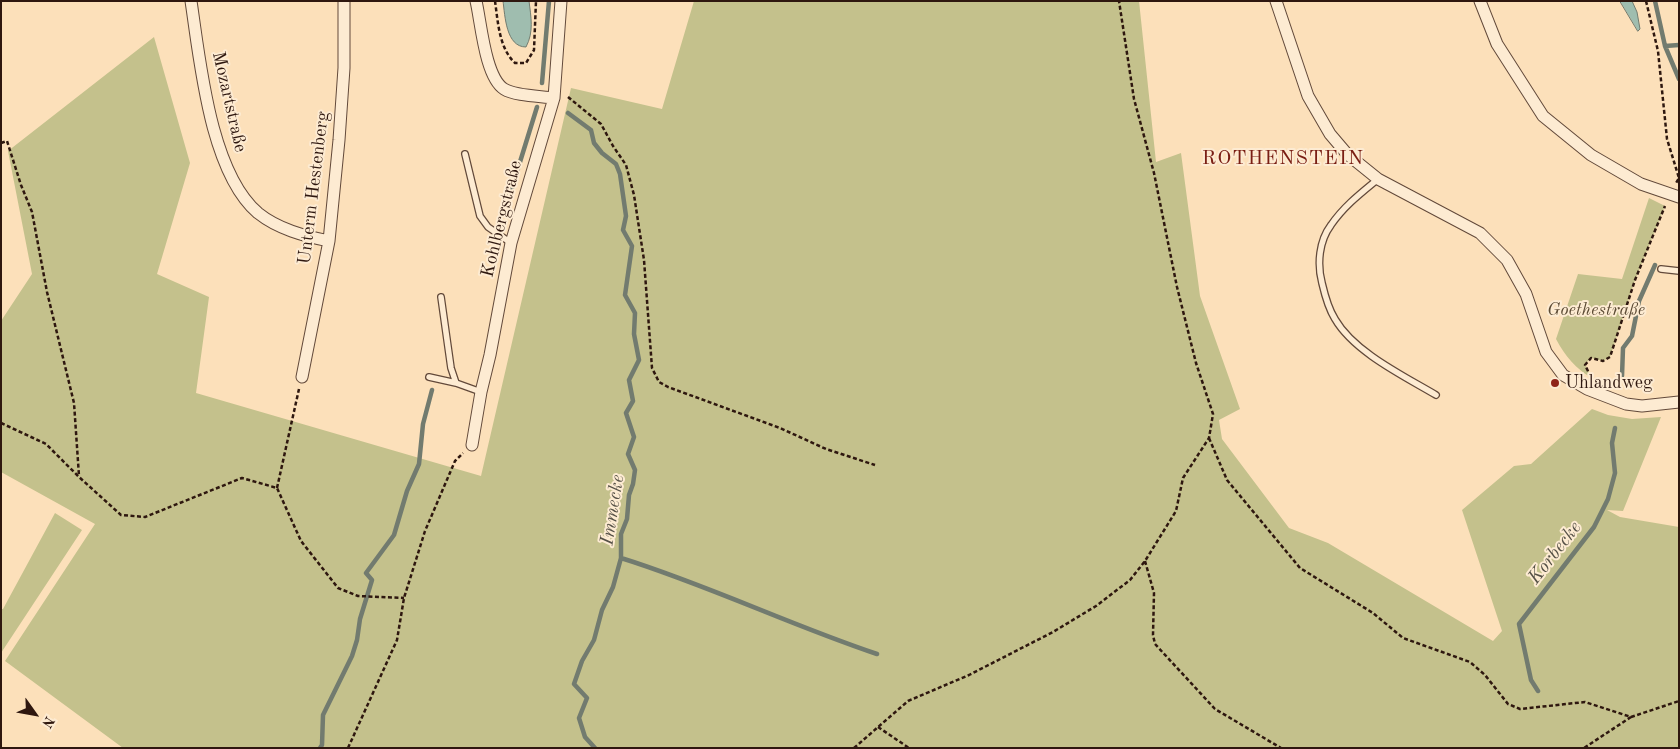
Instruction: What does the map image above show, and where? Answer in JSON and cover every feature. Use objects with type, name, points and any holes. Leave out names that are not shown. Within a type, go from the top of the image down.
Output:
[{"type":"street","name":"Mozartstraße","points":[[191,1],[209,110],[226,166],[243,197],[258,212],[273,223],[304,236],[329,240]]},
{"type":"street","name":"Unterm Hestenberg","points":[[302,376],[329,240],[344,68],[344,1]]},
{"type":"street","points":[[476,1],[485,52],[490,68],[498,83],[504,89],[512,92],[554,92]]},
{"type":"street","name":"Kohlbergstraße","points":[[472,445],[511,243],[554,92],[561,1]]},
{"type":"street","points":[[1276,1],[1308,96],[1330,134],[1347,154],[1378,179],[1480,233],[1507,260],[1526,294],[1546,352],[1564,374],[1587,389],[1626,404],[1642,406],[1679,402]]},
{"type":"street","points":[[1480,1],[1497,44],[1543,116],[1591,155],[1641,184],[1675,196]]},
{"type":"lane","points":[[465,154],[480,216],[488,228],[511,243]]},
{"type":"lane","points":[[1378,179],[1346,206],[1330,226],[1320,248],[1319,272],[1326,300],[1336,321],[1351,338],[1376,359],[1436,395]]},
{"type":"lane","points":[[1661,269],[1679,271]]},
{"type":"lane","points":[[441,297],[451,368],[456,383]]},
{"type":"lane","points":[[429,377],[456,383],[481,392]]},
{"type":"path","points":[[494,1],[502,42],[508,57],[515,63],[526,63],[534,50],[536,1]]},
{"type":"path","points":[[854,748],[908,701],[969,675],[1053,632],[1096,606],[1130,580],[1145,561],[1176,511],[1183,478],[1209,438],[1213,414],[1196,363],[1177,288],[1154,173],[1134,99],[1120,1]]},
{"type":"path","points":[[1587,389],[1592,378],[1585,364],[1591,358],[1603,361],[1610,358],[1635,280],[1675,196],[1679,178],[1667,139],[1658,51],[1646,1]]},
{"type":"path","points":[[554,92],[600,124],[626,165],[634,195],[644,260],[652,368],[658,382],[780,428],[826,449],[875,465]]},
{"type":"path","points":[[1,143],[7,141],[32,212],[47,292],[74,403],[79,478]]},
{"type":"path","points":[[302,376],[277,488],[301,541],[338,588],[358,596],[404,598]]},
{"type":"path","points":[[1,423],[46,444],[79,478],[121,514],[145,517],[242,478],[277,488]]},
{"type":"path","points":[[1209,438],[1228,480],[1300,568],[1373,613],[1404,638],[1470,662],[1485,675],[1508,704],[1520,709],[1584,702],[1631,717]]},
{"type":"path","points":[[348,748],[398,640],[404,598],[425,531],[455,460],[472,445]]},
{"type":"path","points":[[1145,561],[1154,592],[1153,635],[1155,644],[1215,709],[1281,748]]},
{"type":"path","points":[[1584,748],[1631,717],[1679,701]]},
{"type":"path","points":[[878,727],[909,748]]},
{"type":"green space","points":[[694,1],[1139,1],[1156,162],[1181,153],[1200,296],[1240,409],[1219,420],[1222,439],[1289,528],[1328,543],[1493,641],[1502,631],[1462,510],[1514,466],[1531,464],[1592,409],[1608,415],[1632,419],[1661,417],[1623,511],[1607,510],[1620,517],[1679,527],[1679,748],[123,748],[5,661],[95,524],[1,472],[1,321],[32,274],[8,151],[154,37],[190,163],[157,274],[209,297],[196,393],[481,476],[571,88],[662,109]]},
{"type":"green space","name":"Goethestraße","points":[[1649,198],[1665,206],[1635,280],[1610,357],[1603,361],[1591,358],[1585,364],[1592,378],[1571,362],[1556,339],[1578,274],[1622,279]]},
{"type":"green space","points":[[55,513],[82,530],[1,653],[1,609],[3,609]]},
{"type":"shaded area","points":[[503,1],[529,1],[531,30],[526,47],[519,46],[510,36]]},
{"type":"shaded area","points":[[1620,1],[1632,1],[1637,12],[1640,29],[1638,31]]},
{"type":"waterway","name":"Immecke","points":[[542,83],[549,1]]},
{"type":"waterway","name":"Korbecke","points":[[1655,1],[1665,46],[1679,79]]},
{"type":"waterway","points":[[1665,46],[1679,45]]},
{"type":"waterway","points":[[507,204],[537,107]]},
{"type":"waterway","name":"Immecke","points":[[568,113],[591,130],[594,143],[602,153],[616,164],[620,174],[626,216],[623,230],[632,246],[625,295],[635,313],[634,334],[639,360],[629,380],[633,401],[626,413],[634,437],[628,454],[635,470],[629,495],[627,519],[621,534],[621,558],[613,587],[602,610],[594,640],[582,661],[574,684],[587,698],[579,718],[585,737],[595,748]]},
{"type":"waterway","name":"Korbecke","points":[[1622,376],[1623,348],[1632,336],[1639,301],[1655,265]]},
{"type":"waterway","points":[[320,748],[322,745],[323,715],[352,656],[357,640],[360,619],[372,580],[366,573],[394,535],[407,491],[419,464],[423,424],[432,390]]},
{"type":"waterway","name":"Korbecke","points":[[1538,691],[1531,680],[1519,624],[1594,527],[1608,499],[1615,473],[1612,443],[1615,428]]},
{"type":"waterway","points":[[621,558],[685,580],[813,631],[877,654]]},
{"type":"place","name":"Uhlandweg","points":[[1555,383]]},
{"type":"district","name":"ROTHENSTEIN","points":[[1283,159]]}]
